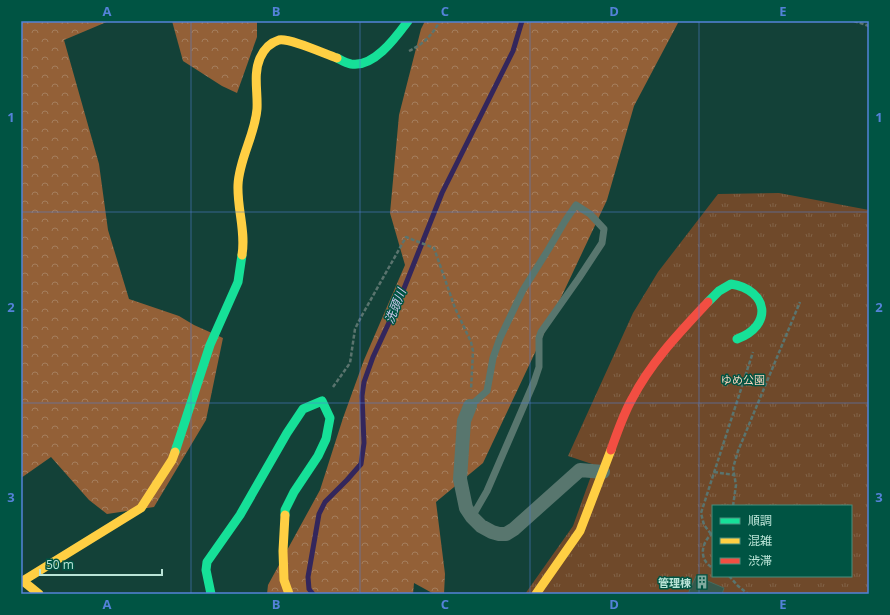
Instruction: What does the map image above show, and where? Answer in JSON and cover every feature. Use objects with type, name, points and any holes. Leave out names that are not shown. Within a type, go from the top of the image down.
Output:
[{"type":"street","points":[[39,594],[22,581],[141,508],[172,460],[210,345],[238,282],[244,242],[238,186],[241,164],[251,137],[257,109],[256,78],[259,59],[266,46],[280,40],[298,44],[352,64],[368,62],[392,42],[408,21]]},
{"type":"street","points":[[536,594],[580,531],[624,416],[647,374],[668,346],[690,322],[719,291],[731,284],[748,289],[756,295],[761,303],[762,315],[756,327],[748,335],[737,339]]},
{"type":"street","points":[[210,594],[206,570],[207,562],[240,516],[286,433],[303,409],[322,401],[330,418],[326,439],[318,456],[294,492],[285,510],[283,551],[284,580],[289,594]]},
{"type":"street","points":[[470,406],[464,421],[460,479],[466,508],[481,526],[492,532],[506,534],[514,529],[580,470],[603,472]]},
{"type":"lane","points":[[470,406],[487,391],[492,358],[497,344],[523,290],[576,205],[590,214],[604,229],[602,243],[541,332],[539,338],[539,367],[534,382],[486,491],[472,517]]},
{"type":"path","points":[[854,21],[869,26]]},
{"type":"path","points":[[322,401],[350,363],[355,329],[406,237],[434,248],[455,308],[471,342],[473,351],[470,406]]},
{"type":"path","points":[[733,505],[736,485],[733,468],[738,451],[800,302]]},
{"type":"path","points":[[712,567],[705,560],[702,552],[703,545],[712,533],[704,525],[700,513],[754,350]]},
{"type":"path","points":[[714,472],[734,475]]},
{"type":"path","points":[[730,577],[748,594]]},
{"type":"green space","points":[[21,21],[109,21],[64,40],[99,164],[108,230],[129,299],[179,316],[194,325],[223,338],[206,420],[154,507],[107,514],[89,500],[51,457],[21,478]]},
{"type":"green space","points":[[172,21],[257,21],[257,37],[237,93],[222,86],[183,61]]},
{"type":"green space","points":[[425,21],[679,21],[634,106],[607,200],[483,463],[436,502],[445,574],[444,594],[434,594],[414,583],[413,594],[267,594],[268,585],[320,490],[343,418],[364,360],[405,265],[390,213],[399,115],[421,29]]},
{"type":"green space","name":"ゆめ公園","points":[[779,193],[869,210],[869,594],[525,594],[573,526],[595,465],[568,456],[633,313],[658,272],[718,194]]},
{"type":"building","name":"管理棟","points":[[696,576],[724,588],[722,594],[688,594]]},
{"type":"waterway","name":"洗頭川","points":[[313,594],[309,589],[308,577],[319,514],[325,502],[361,464],[364,443],[362,396],[364,382],[373,357],[399,301],[442,193],[513,51],[522,21]]},
{"type":"traffic: fast","points":[[337,58],[351,64],[360,64],[368,61],[384,50],[408,21]]},
{"type":"traffic: fast","points":[[175,452],[210,345],[238,282],[242,255]]},
{"type":"traffic: fast","points":[[708,302],[719,291],[731,284],[744,288],[753,293],[759,301],[762,309],[761,317],[757,326],[749,333],[737,339]]},
{"type":"traffic: fast","points":[[211,594],[206,570],[207,562],[240,515],[287,433],[303,409],[322,401],[330,418],[326,439],[318,456],[294,492],[285,510],[285,515]]},
{"type":"traffic: slow","points":[[242,255],[243,237],[238,185],[241,166],[256,119],[257,70],[262,55],[265,49],[272,43],[279,40],[284,40],[291,41],[337,58]]},
{"type":"traffic: slow","points":[[536,594],[580,531],[611,450]]},
{"type":"traffic: slow","points":[[21,582],[141,508],[172,460],[175,452]]},
{"type":"traffic: slow","points":[[285,515],[283,551],[284,580],[289,594]]},
{"type":"traffic: slow","points":[[23,581],[39,594]]},
{"type":"traffic: jam","points":[[611,450],[626,411],[648,372],[708,302]]},
{"type":"place","name":"管理棟","points":[[702,582]]}]
